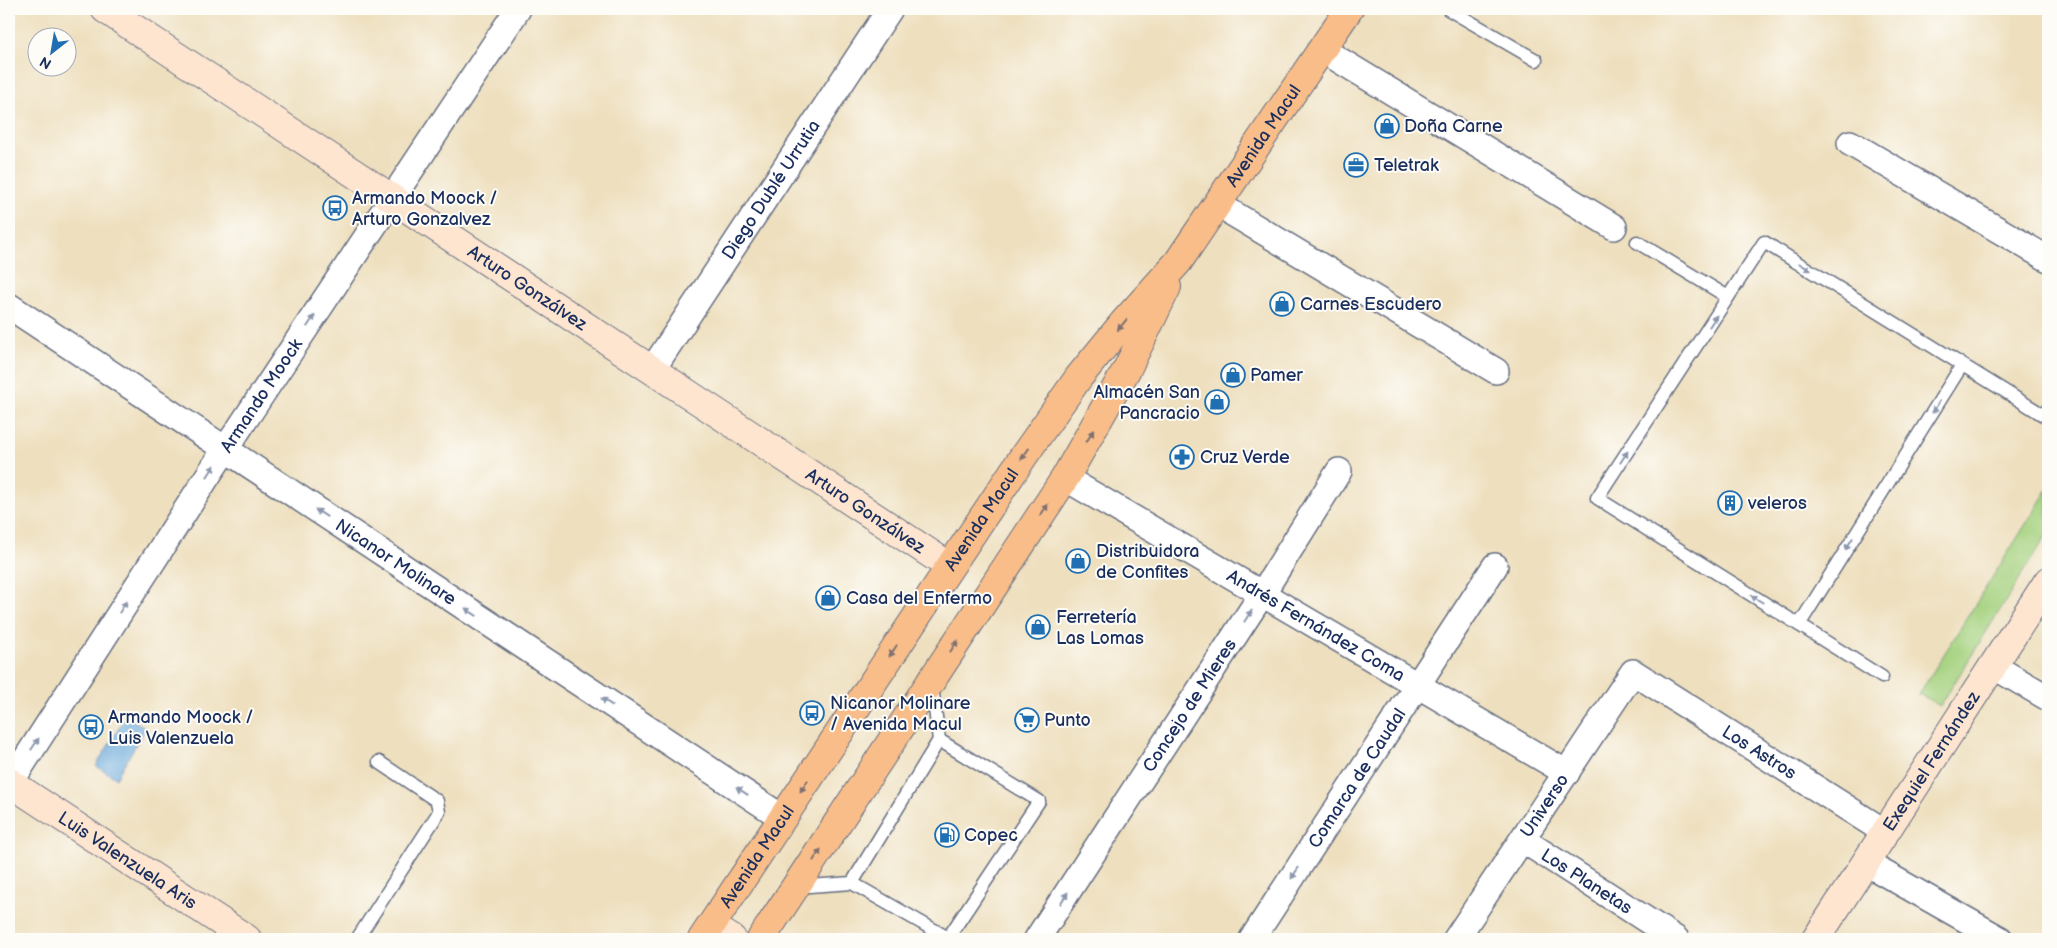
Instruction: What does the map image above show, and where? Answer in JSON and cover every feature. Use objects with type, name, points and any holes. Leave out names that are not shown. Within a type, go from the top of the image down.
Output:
[{"type":"main road","name":"Avenida Macul","points":[[715,935],[783,818],[949,566],[1079,377],[1124,322],[1178,262],[1349,9]]},
{"type":"main road","name":"Avenida Macul","points":[[761,939],[1065,478],[1128,367],[1178,262]]},
{"type":"street","name":"Arturo Gonzálvez","points":[[105,9],[949,566]]},
{"type":"street","name":"Armando Moock","points":[[9,783],[225,450],[518,9]]},
{"type":"street","name":"Diego Dublé Urrutia","points":[[652,370],[890,9]]},
{"type":"street","points":[[1322,49],[1614,226]]},
{"type":"street","points":[[1850,143],[2048,259]]},
{"type":"street","points":[[1217,204],[1496,371]]},
{"type":"street","name":"Nicanor Molinare","points":[[9,306],[783,818]]},
{"type":"street","name":"Concejo de Mieres","points":[[1037,939],[1262,594],[1339,471]]},
{"type":"street","name":"Andrés Fernández Coma","points":[[1065,478],[1566,773]]},
{"type":"street","name":"Comarca de Caudal","points":[[1252,939],[1495,566]]},
{"type":"street","name":"Exequiel Fernández","points":[[1816,939],[2048,581]]},
{"type":"street","points":[[1993,666],[2048,698]]},
{"type":"street","name":"Los Astros","points":[[1633,672],[1885,832]]},
{"type":"street","name":"Universo","points":[[1456,939],[1633,672]]},
{"type":"street","name":"Luis Valenzuela Aris","points":[[9,783],[247,939]]},
{"type":"street","name":"Los Planetas","points":[[1523,840],[1676,939]]},
{"type":"street","points":[[1866,862],[2000,939]]},
{"type":"lane","points":[[1448,9],[1536,60]]},
{"type":"lane","points":[[1637,242],[1728,297]]},
{"type":"lane","points":[[1882,678],[1597,498],[1764,242],[2048,418]]},
{"type":"lane","points":[[1799,625],[1962,365]]},
{"type":"lane","points":[[852,882],[939,740],[931,681]]},
{"type":"lane","points":[[795,888],[852,882],[932,934],[948,938],[1039,801],[939,740]]},
{"type":"lane","points":[[357,939],[439,812],[437,801],[379,762]]},
{"type":"green space","points":[[2048,489],[2048,533],[1940,706],[1919,694]]},
{"type":"water","points":[[126,716],[146,728],[116,778],[96,766]]},
{"type":"place","name":"Doña Carne","points":[[1387,126]]},
{"type":"place","name":"Teletrak","points":[[1356,165]]},
{"type":"place","name":"Armando Moock / Arturo Gonzalvez","points":[[335,208]]},
{"type":"place","name":"Carnes Escudero","points":[[1282,304]]},
{"type":"place","name":"Pamer","points":[[1233,375]]},
{"type":"place","name":"Almacén San Pancracio","points":[[1217,402]]},
{"type":"place","name":"Cruz Verde","points":[[1182,457]]},
{"type":"place","name":"veleros","points":[[1730,503]]},
{"type":"place","name":"Distribuidora de Confites","points":[[1078,561]]},
{"type":"place","name":"Casa del Enfermo","points":[[828,598]]},
{"type":"place","name":"Ferretería Las Lomas","points":[[1038,627]]},
{"type":"place","name":"Nicanor Molinare / Avenida Macul","points":[[812,713]]},
{"type":"place","name":"Punto","points":[[1027,720]]},
{"type":"place","name":"Armando Moock / Luis Valenzuela","points":[[91,727]]},
{"type":"place","name":"Copec","points":[[947,835]]}]
